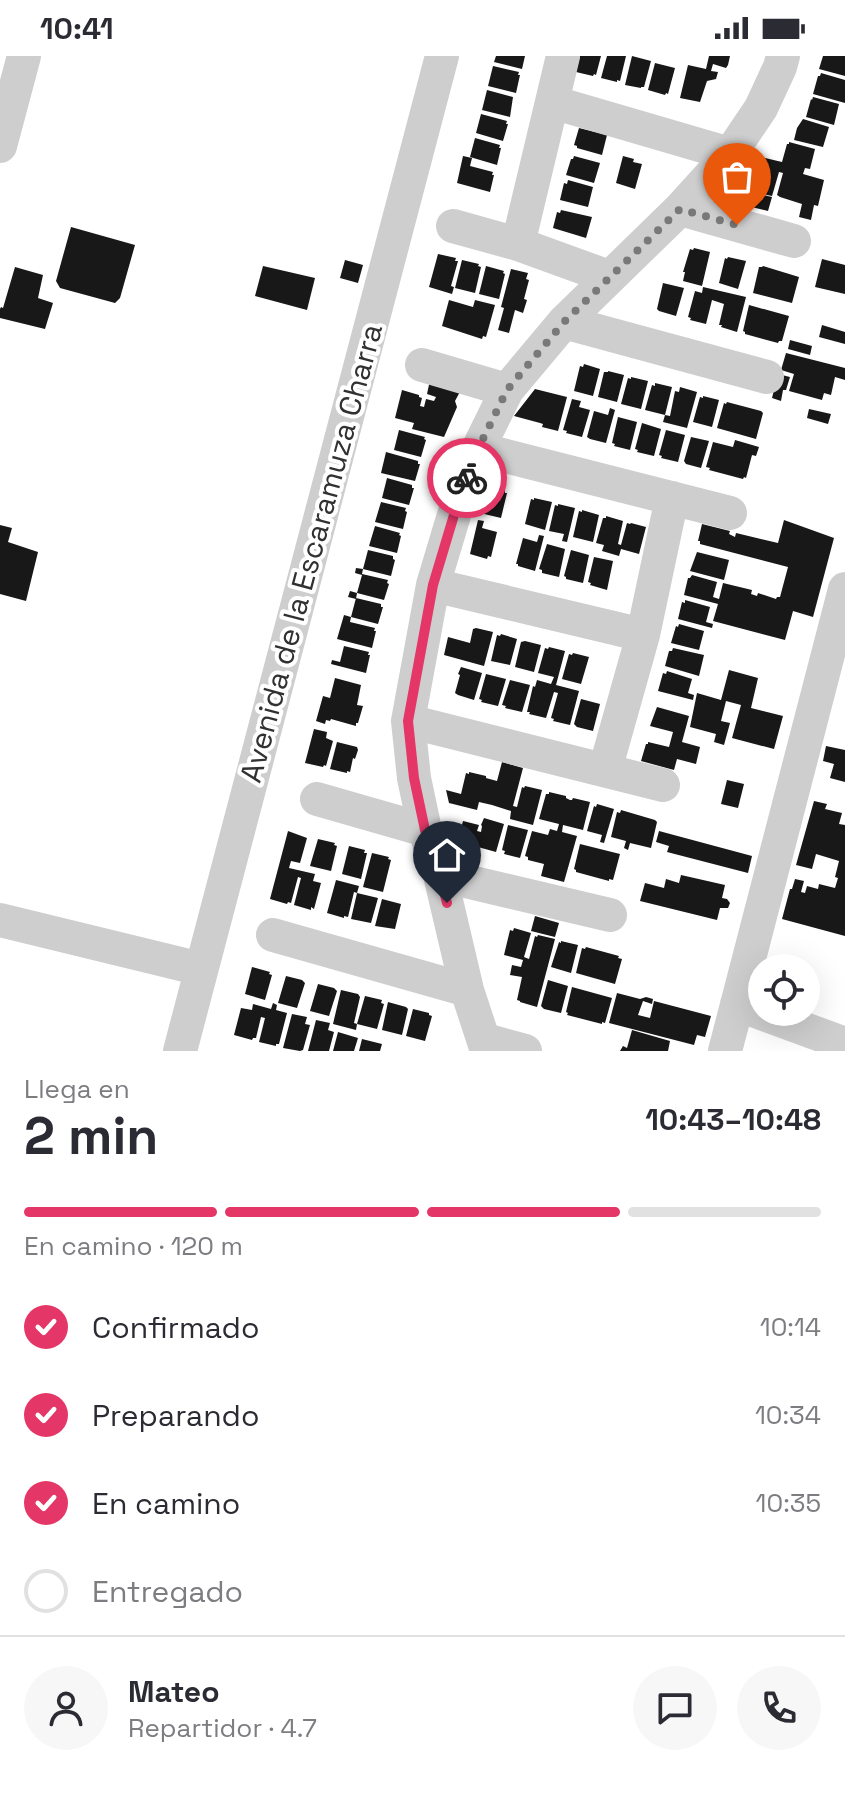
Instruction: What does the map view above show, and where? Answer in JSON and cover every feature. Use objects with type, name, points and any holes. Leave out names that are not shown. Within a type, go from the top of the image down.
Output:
[{"type":"street","points":[[0,146],[24,56]]},
{"type":"street","name":"Avenida de la Escaramuza Charra","points":[[180,1051],[442,56]]},
{"type":"street","points":[[518,244],[563,56]]},
{"type":"street","points":[[525,1051],[486,1046],[467,990],[414,778],[408,721],[433,585],[478,449],[507,390],[564,322],[680,209],[730,154],[761,108],[783,56]]},
{"type":"street","points":[[552,102],[730,154]]},
{"type":"street","points":[[680,209],[794,241]]},
{"type":"street","points":[[453,226],[518,244],[609,277]]},
{"type":"street","points":[[564,322],[767,377]]},
{"type":"street","points":[[422,365],[507,390]]},
{"type":"street","points":[[478,449],[730,513]]},
{"type":"street","points":[[605,770],[643,635],[672,498]]},
{"type":"street","points":[[433,585],[643,635]]},
{"type":"street","points":[[725,1051],[845,589]]},
{"type":"street","points":[[408,721],[663,785]]},
{"type":"street","points":[[317,799],[425,830]]},
{"type":"street","points":[[440,875],[610,915]]},
{"type":"street","points":[[0,920],[201,969]]},
{"type":"street","points":[[273,935],[467,990]]},
{"type":"street","points":[[737,1004],[845,1044]]},
{"type":"building","points":[[496,56],[525,56],[522,69],[494,62]]},
{"type":"building","points":[[580,56],[601,56],[596,75],[576,72]]},
{"type":"building","points":[[607,56],[626,56],[620,81],[601,78]]},
{"type":"building","points":[[632,56],[651,61],[644,87],[641,88],[625,85]]},
{"type":"building","points":[[709,56],[730,56],[728,65],[726,68],[713,64],[711,71],[718,72],[716,79],[707,81],[700,102],[680,98],[688,65],[706,69]]},
{"type":"building","points":[[823,56],[845,56],[845,76],[819,69]]},
{"type":"building","points":[[655,63],[675,68],[668,94],[648,90]]},
{"type":"building","points":[[493,66],[519,72],[516,93],[488,86]]},
{"type":"building","points":[[821,73],[845,80],[845,103],[813,94]]},
{"type":"building","points":[[487,90],[513,97],[510,117],[482,110]]},
{"type":"building","points":[[813,97],[839,104],[834,125],[806,117]]},
{"type":"building","points":[[481,114],[507,121],[503,141],[476,133]]},
{"type":"building","points":[[803,119],[829,127],[823,147],[794,140]]},
{"type":"building","points":[[579,128],[607,135],[602,155],[574,145]]},
{"type":"building","points":[[475,138],[500,145],[497,165],[470,157]]},
{"type":"building","points":[[789,142],[815,149],[810,169],[805,168],[803,174],[824,180],[811,220],[799,217],[802,204],[777,195],[783,173],[779,172],[772,196],[752,189],[759,165],[751,162],[757,156],[782,162]]},
{"type":"building","points":[[463,156],[472,158],[470,166],[493,172],[490,192],[457,183]]},
{"type":"building","points":[[574,156],[600,163],[594,183],[566,175]]},
{"type":"building","points":[[623,156],[642,164],[635,189],[616,183]]},
{"type":"building","points":[[568,180],[593,187],[588,207],[560,200],[564,183],[567,184]]},
{"type":"building","points":[[746,191],[772,197],[768,211],[743,205]]},
{"type":"building","points":[[561,210],[592,217],[586,238],[553,228],[557,212]]},
{"type":"building","points":[[71,227],[135,245],[120,298],[115,303],[60,288],[56,281]]},
{"type":"building","points":[[690,249],[710,252],[702,286],[683,281]]},
{"type":"building","points":[[438,254],[458,261],[451,286],[454,287],[452,294],[429,287]]},
{"type":"building","points":[[725,258],[746,261],[738,289],[719,283]]},
{"type":"building","points":[[822,259],[845,265],[845,294],[815,287]]},
{"type":"building","points":[[345,260],[363,265],[358,283],[340,278]]},
{"type":"building","points":[[462,260],[481,267],[475,293],[455,288]]},
{"type":"building","points":[[263,266],[315,278],[307,310],[255,296]]},
{"type":"building","points":[[486,266],[504,271],[499,299],[479,294]]},
{"type":"building","points":[[15,267],[43,275],[38,298],[53,303],[45,329],[0,318],[0,309],[3,308]]},
{"type":"building","points":[[759,267],[799,277],[792,303],[753,293]]},
{"type":"building","points":[[511,269],[528,273],[526,279],[529,280],[523,313],[515,310],[509,333],[498,330]]},
{"type":"building","points":[[663,283],[684,288],[676,316],[657,309]]},
{"type":"building","points":[[703,287],[746,297],[737,332],[719,325],[724,304],[712,300],[706,324],[690,320],[688,317],[695,291],[702,293]]},
{"type":"building","points":[[449,300],[473,307],[475,300],[495,305],[486,337],[482,339],[442,326]]},
{"type":"building","points":[[749,305],[789,316],[782,341],[778,343],[745,334]]},
{"type":"building","points":[[822,325],[845,332],[845,344],[819,337]]},
{"type":"building","points":[[790,340],[812,346],[810,355],[788,349]]},
{"type":"building","points":[[786,353],[845,368],[845,380],[835,377],[831,395],[824,393],[822,400],[789,391],[794,374],[781,370]]},
{"type":"building","points":[[584,364],[600,369],[593,396],[574,391],[580,366]]},
{"type":"building","points":[[604,372],[624,375],[617,402],[598,397]]},
{"type":"building","points":[[778,374],[790,377],[781,401],[772,398]]},
{"type":"building","points":[[628,378],[648,381],[641,409],[621,404]]},
{"type":"building","points":[[430,380],[462,388],[444,437],[412,429],[414,423],[395,418],[402,390],[419,395],[422,398],[420,406],[424,407],[426,399],[434,401],[436,397],[427,394]]},
{"type":"building","points":[[655,383],[672,387],[665,415],[645,410]]},
{"type":"building","points":[[680,387],[697,392],[687,428],[663,422],[665,415],[670,416],[675,391],[679,392]]},
{"type":"building","points":[[535,389],[567,397],[558,431],[514,416]]},
{"type":"building","points":[[700,397],[719,400],[712,427],[693,422]]},
{"type":"building","points":[[572,399],[581,401],[579,407],[590,410],[582,437],[563,430]]},
{"type":"building","points":[[724,403],[763,413],[756,439],[717,428]]},
{"type":"building","points":[[610,408],[615,410],[606,443],[587,437],[594,411],[608,415]]},
{"type":"building","points":[[809,409],[831,414],[828,424],[807,418]]},
{"type":"building","points":[[618,417],[637,422],[630,450],[612,443]]},
{"type":"building","points":[[642,423],[661,429],[654,456],[635,449]]},
{"type":"building","points":[[399,430],[425,437],[421,457],[394,450]]},
{"type":"building","points":[[666,430],[685,435],[678,462],[659,455]]},
{"type":"building","points":[[691,437],[709,441],[701,468],[684,461]]},
{"type":"building","points":[[735,440],[759,447],[756,456],[752,455],[746,478],[743,479],[706,467],[713,442],[733,447]]},
{"type":"building","points":[[386,452],[418,461],[420,464],[415,481],[381,473]]},
{"type":"building","points":[[387,478],[412,485],[414,488],[409,505],[382,498]]},
{"type":"building","points":[[489,486],[507,493],[501,518],[480,513]]},
{"type":"building","points":[[531,499],[552,502],[545,530],[525,524]]},
{"type":"building","points":[[381,502],[406,508],[403,529],[375,522]]},
{"type":"building","points":[[555,505],[575,508],[567,542],[562,541],[564,534],[549,531]]},
{"type":"building","points":[[579,511],[599,515],[593,542],[573,537]]},
{"type":"building","points":[[606,516],[623,521],[618,544],[621,545],[627,523],[646,527],[639,554],[621,549],[619,556],[602,551],[604,545],[596,543]]},
{"type":"building","points":[[478,520],[484,521],[482,528],[497,532],[491,557],[487,559],[470,554]]},
{"type":"building","points":[[784,520],[834,538],[813,617],[793,611],[785,640],[713,621],[718,604],[684,595],[688,578],[692,575],[717,582],[713,597],[719,599],[723,583],[752,590],[751,594],[757,596],[758,593],[776,599],[780,597],[788,567],[698,541],[702,524],[730,531],[729,534],[735,537],[736,533],[778,543]]},
{"type":"building","points":[[0,525],[12,528],[8,542],[38,552],[26,601],[0,594]]},
{"type":"building","points":[[375,526],[400,533],[397,553],[369,546]]},
{"type":"building","points":[[539,535],[544,536],[535,571],[518,566],[523,538],[537,542]]},
{"type":"building","points":[[547,544],[565,549],[559,577],[542,573],[539,569]]},
{"type":"building","points":[[368,550],[393,556],[395,560],[391,576],[363,569]]},
{"type":"building","points":[[571,550],[589,555],[583,583],[564,576]]},
{"type":"building","points":[[697,552],[729,560],[724,580],[690,571]]},
{"type":"building","points":[[594,557],[613,561],[607,590],[588,582]]},
{"type":"building","points":[[356,568],[363,569],[362,574],[388,580],[384,600],[357,593],[362,575],[355,573]]},
{"type":"building","points":[[350,591],[357,593],[356,599],[348,597]]},
{"type":"building","points":[[356,598],[381,604],[383,607],[378,624],[351,617]]},
{"type":"building","points":[[685,600],[710,607],[706,622],[713,624],[712,628],[678,619]]},
{"type":"building","points":[[344,615],[351,617],[350,622],[375,628],[372,648],[337,639]]},
{"type":"building","points":[[679,624],[704,631],[699,650],[671,643]]},
{"type":"building","points":[[473,629],[493,632],[484,666],[444,655],[448,637],[470,643]]},
{"type":"building","points":[[497,635],[517,639],[510,665],[491,661]]},
{"type":"building","points":[[521,642],[541,645],[534,672],[515,667]]},
{"type":"building","points":[[344,646],[369,652],[366,673],[331,664],[332,660],[340,662]]},
{"type":"building","points":[[545,648],[565,651],[556,685],[579,691],[570,725],[551,718],[558,693],[554,692],[546,718],[527,712],[537,680],[551,684],[554,677],[538,673]]},
{"type":"building","points":[[673,648],[704,655],[699,676],[665,666],[669,651]]},
{"type":"building","points":[[569,654],[589,657],[581,684],[562,679]]},
{"type":"building","points":[[461,667],[482,673],[474,700],[455,693]]},
{"type":"building","points":[[729,670],[758,678],[751,708],[783,716],[774,749],[732,738],[741,705],[726,701],[721,721],[730,723],[724,745],[714,742],[716,734],[690,727],[697,693],[721,700]]},
{"type":"building","points":[[667,671],[692,679],[688,693],[694,695],[693,700],[658,691],[663,673]]},
{"type":"building","points":[[486,674],[506,679],[498,706],[479,699]]},
{"type":"building","points":[[335,678],[361,685],[357,705],[363,706],[356,726],[331,719],[326,720],[325,724],[316,721],[323,696],[330,698]]},
{"type":"building","points":[[510,680],[530,685],[522,712],[502,705]]},
{"type":"building","points":[[581,699],[600,704],[593,731],[574,724]]},
{"type":"building","points":[[657,707],[689,716],[682,742],[700,747],[696,764],[677,759],[674,770],[641,761],[648,742],[669,747],[673,732],[650,726]]},
{"type":"building","points":[[314,729],[327,732],[326,738],[333,741],[326,766],[323,767],[305,763]]},
{"type":"building","points":[[337,742],[357,747],[350,772],[330,769]]},
{"type":"building","points":[[826,746],[845,750],[845,782],[830,778],[834,764],[823,761]]},
{"type":"building","points":[[502,762],[523,768],[513,806],[517,807],[522,787],[542,790],[533,825],[510,819],[511,811],[492,805],[479,802],[477,810],[449,803],[446,790],[461,794],[466,773],[497,781]]},
{"type":"building","points":[[727,780],[744,784],[738,808],[721,804]]},
{"type":"building","points":[[549,792],[570,800],[590,802],[583,830],[563,825],[562,832],[577,836],[564,882],[541,876],[544,864],[528,860],[525,856],[532,831],[548,835],[550,829],[557,831],[559,824],[539,819]]},
{"type":"building","points":[[814,801],[827,804],[825,809],[842,813],[839,824],[845,825],[845,936],[782,919],[795,879],[804,881],[801,892],[805,893],[807,886],[818,889],[819,884],[835,888],[838,878],[835,877],[839,861],[816,854],[812,869],[796,865]]},
{"type":"building","points":[[597,804],[614,809],[604,843],[600,842],[602,835],[587,831]]},
{"type":"building","points":[[621,810],[657,822],[651,848],[630,843],[628,850],[624,848],[626,841],[611,837],[617,812]]},
{"type":"building","points":[[484,818],[504,824],[496,852],[460,842],[463,821],[479,825],[477,831],[481,832]]},
{"type":"building","points":[[508,825],[528,830],[520,858],[504,854],[502,850]]},
{"type":"building","points":[[288,831],[307,838],[300,863],[291,861],[289,868],[315,874],[313,881],[321,883],[314,909],[311,907],[311,910],[294,905],[301,878],[298,877],[291,903],[270,899]]},
{"type":"building","points":[[659,831],[752,856],[748,873],[667,852],[669,846],[656,842]]},
{"type":"building","points":[[318,839],[337,846],[331,871],[310,866]]},
{"type":"building","points":[[580,844],[620,854],[613,880],[576,872],[574,869]]},
{"type":"building","points":[[349,846],[367,853],[361,879],[342,874]]},
{"type":"building","points":[[372,853],[391,860],[383,892],[363,887]]},
{"type":"building","points":[[681,875],[725,885],[722,898],[730,903],[728,908],[720,908],[717,920],[640,901],[645,883],[664,888],[666,879],[679,883]]},
{"type":"building","points":[[336,880],[359,886],[357,893],[354,892],[348,917],[327,913]]},
{"type":"building","points":[[357,893],[378,898],[371,923],[351,919]]},
{"type":"building","points":[[382,899],[401,904],[395,929],[375,926]]},
{"type":"building","points":[[535,916],[559,923],[555,937],[531,931]]},
{"type":"building","points":[[514,928],[531,933],[524,957],[529,959],[535,936],[555,939],[537,1007],[517,1000],[522,977],[510,975],[512,965],[521,967],[523,960],[504,955],[510,930]]},
{"type":"building","points":[[561,941],[578,945],[571,973],[551,967]]},
{"type":"building","points":[[582,948],[622,959],[615,984],[576,973]]},
{"type":"building","points":[[252,967],[272,975],[265,1000],[245,994]]},
{"type":"building","points":[[286,976],[305,983],[297,1008],[278,1003]]},
{"type":"building","points":[[548,980],[568,986],[561,1013],[541,1006]]},
{"type":"building","points":[[318,984],[337,991],[329,1016],[310,1011]]},
{"type":"building","points":[[572,987],[612,998],[605,1023],[567,1015]]},
{"type":"building","points":[[341,990],[360,997],[354,1023],[357,1024],[356,1030],[333,1024]]},
{"type":"building","points":[[617,993],[653,999],[652,1004],[643,1001],[638,1015],[650,1018],[654,1001],[711,1016],[705,1037],[697,1035],[694,1045],[609,1023]]},
{"type":"building","points":[[365,996],[382,1000],[384,1004],[377,1029],[357,1024]]},
{"type":"building","points":[[388,1002],[408,1009],[402,1035],[382,1030]]},
{"type":"building","points":[[273,1003],[277,1005],[276,1010],[287,1013],[279,1044],[259,1042],[265,1018],[261,1017],[256,1038],[252,1040],[234,1035],[241,1008],[252,1010],[253,1004],[271,1009]]},
{"type":"building","points":[[413,1009],[432,1016],[425,1041],[406,1036]]},
{"type":"building","points":[[292,1014],[307,1017],[305,1024],[310,1025],[303,1050],[300,1051],[283,1048]]},
{"type":"building","points":[[316,1020],[330,1023],[328,1030],[334,1032],[329,1051],[308,1051]]},
{"type":"building","points":[[632,1030],[670,1041],[668,1051],[620,1051],[623,1046],[627,1048]]},
{"type":"building","points":[[338,1032],[358,1038],[354,1051],[333,1051]]},
{"type":"building","points":[[362,1039],[382,1044],[380,1051],[359,1051]]},
{"type":"way so far","points":[[467,478],[507,390],[564,322],[680,209],[737,225]]},
{"type":"route","points":[[447,903],[425,830],[414,778],[408,721],[433,585],[467,478]]}]
